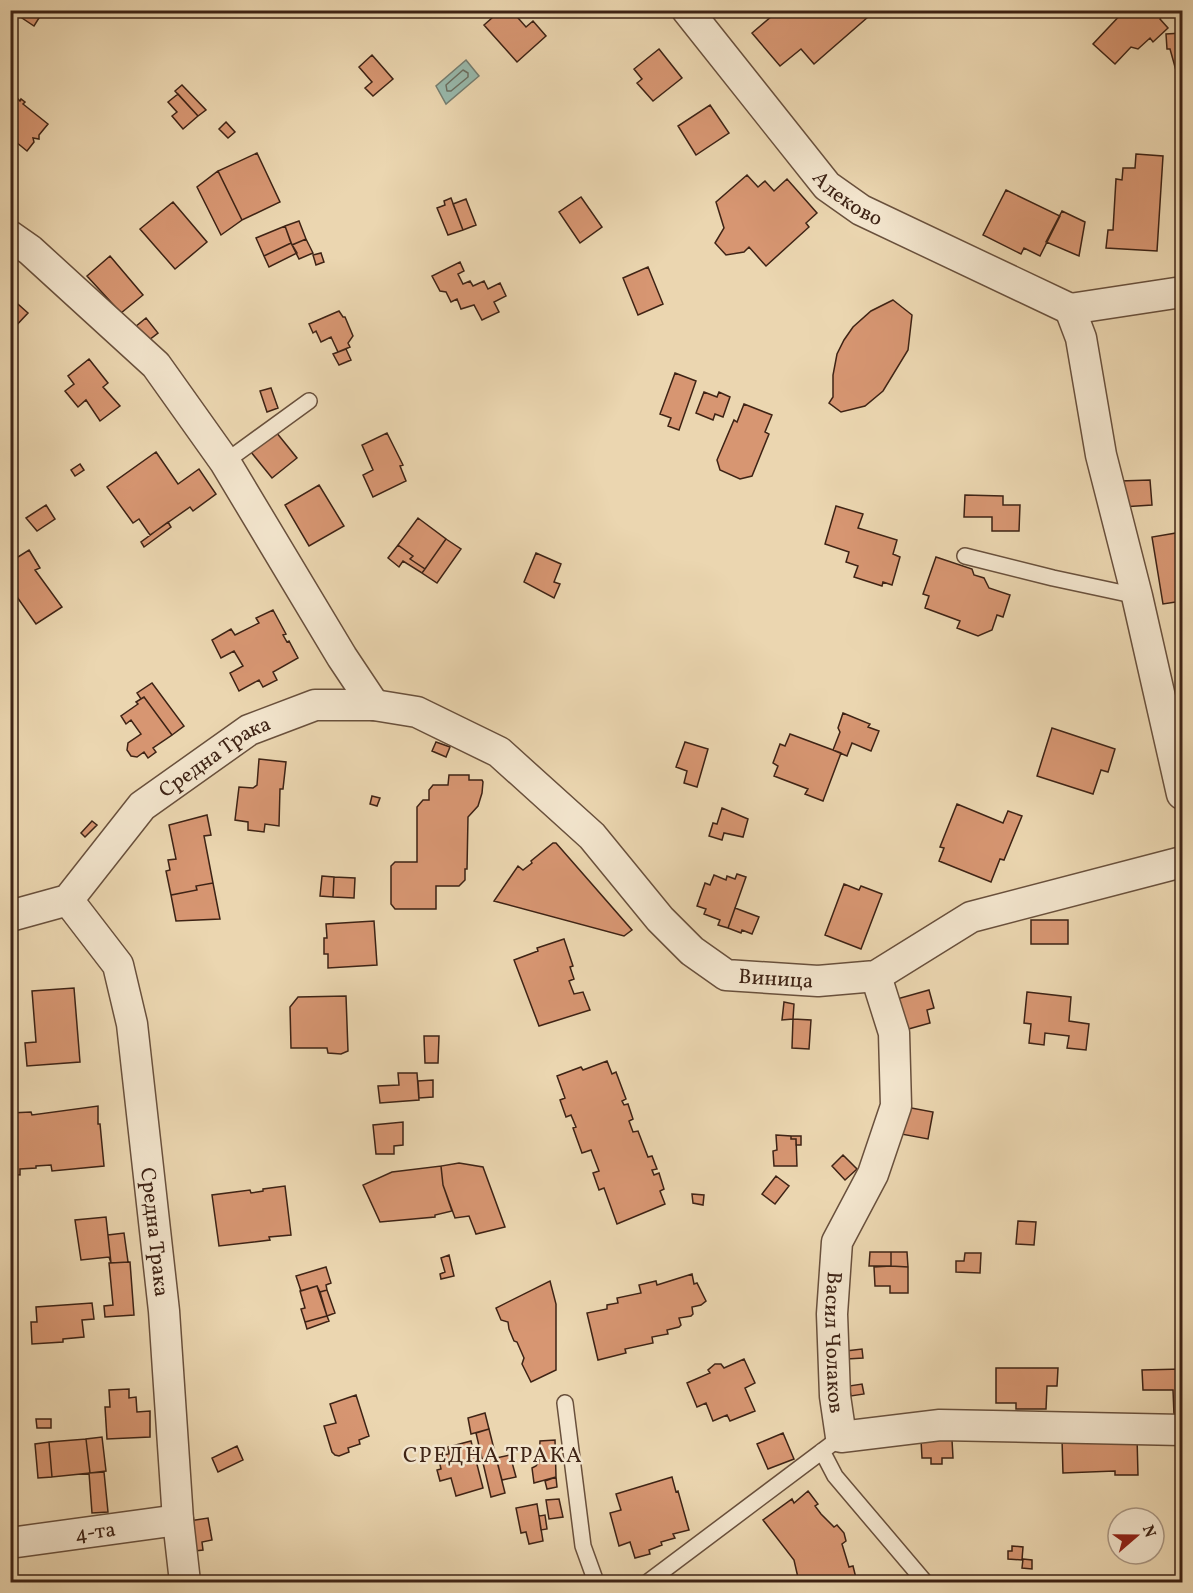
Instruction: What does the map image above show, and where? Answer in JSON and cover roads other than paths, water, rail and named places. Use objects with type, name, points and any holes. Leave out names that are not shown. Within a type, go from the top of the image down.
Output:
[{"type":"street","name":"Алеково","points":[[687,10],[827,186],[861,210],[1070,309]]},
{"type":"street","points":[[10,236],[30,250],[156,365],[225,462],[342,657],[375,705]]},
{"type":"street","points":[[1182,292],[1070,309],[1081,338],[1101,455],[1137,596],[1182,794]]},
{"type":"street","name":"Средна Трака","points":[[185,1582],[178,1520],[164,1311],[132,1024],[118,965],[68,900],[142,806],[249,730],[315,705],[375,705]]},
{"type":"street","name":"Виница","points":[[375,705],[417,712],[499,752],[592,836],[660,918],[692,951],[726,975],[818,981],[876,976],[971,916],[1182,862]]},
{"type":"street","points":[[10,916],[68,900]]},
{"type":"street","name":"Васил Чолаков","points":[[831,1444],[835,1396],[832,1314],[837,1242],[873,1174],[896,1107],[894,1033],[876,976]]},
{"type":"street","points":[[831,1444],[940,1425],[1182,1430]]},
{"type":"street","name":"4-та","points":[[10,1543],[178,1520]]},
{"type":"lane","points":[[225,462],[309,401]]},
{"type":"lane","points":[[965,556],[1137,596]]},
{"type":"lane","points":[[565,1403],[583,1546],[596,1582]]},
{"type":"lane","points":[[648,1582],[831,1444]]},
{"type":"lane","name":"Васил Чолаков","points":[[831,1444],[836,1476],[925,1582]]},
{"type":"water","points":[[466,60],[479,76],[446,104],[436,86]]},
{"type":"district","name":"СРЕДНА ТРАКА","points":[[493,1454]]}]
